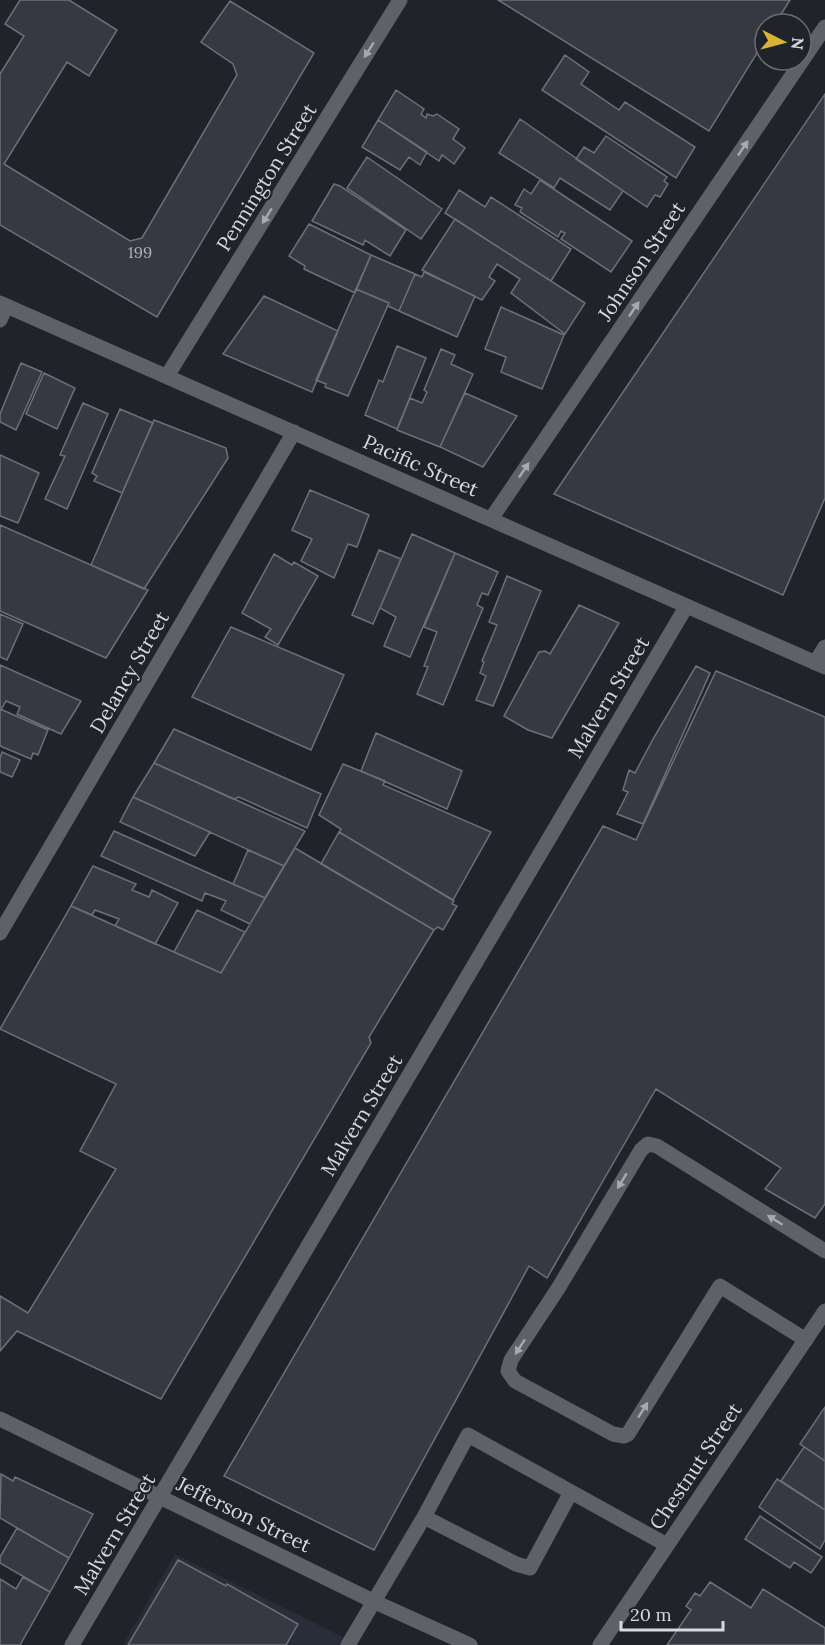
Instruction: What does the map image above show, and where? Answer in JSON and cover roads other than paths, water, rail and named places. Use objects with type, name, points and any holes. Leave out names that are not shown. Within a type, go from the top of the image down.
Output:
[{"type":"street","name":"Pennington Street","points":[[167,376],[400,0]]},
{"type":"street","name":"Johnson Street","points":[[491,519],[825,27]]},
{"type":"street","name":"Pacific Street","points":[[2,310],[167,376],[820,665]]},
{"type":"street","name":"Delancy Street","points":[[0,933],[294,432]]},
{"type":"street","name":"Malvern Street","points":[[72,1645],[686,607]]},
{"type":"street","points":[[820,665],[825,647]]},
{"type":"street","points":[[806,1340],[720,1287],[628,1434],[624,1436],[613,1434],[515,1381],[508,1371],[511,1360],[559,1287],[640,1150],[648,1144],[657,1146],[825,1251]]},
{"type":"street","name":"Chestnut Street","points":[[600,1645],[825,1311]]},
{"type":"street","name":"Jefferson Street","points":[[0,1419],[375,1602],[470,1645]]},
{"type":"street","points":[[348,1645],[424,1517],[468,1435],[667,1545]]},
{"type":"street","points":[[424,1517],[516,1564],[530,1568],[571,1492]]}]
